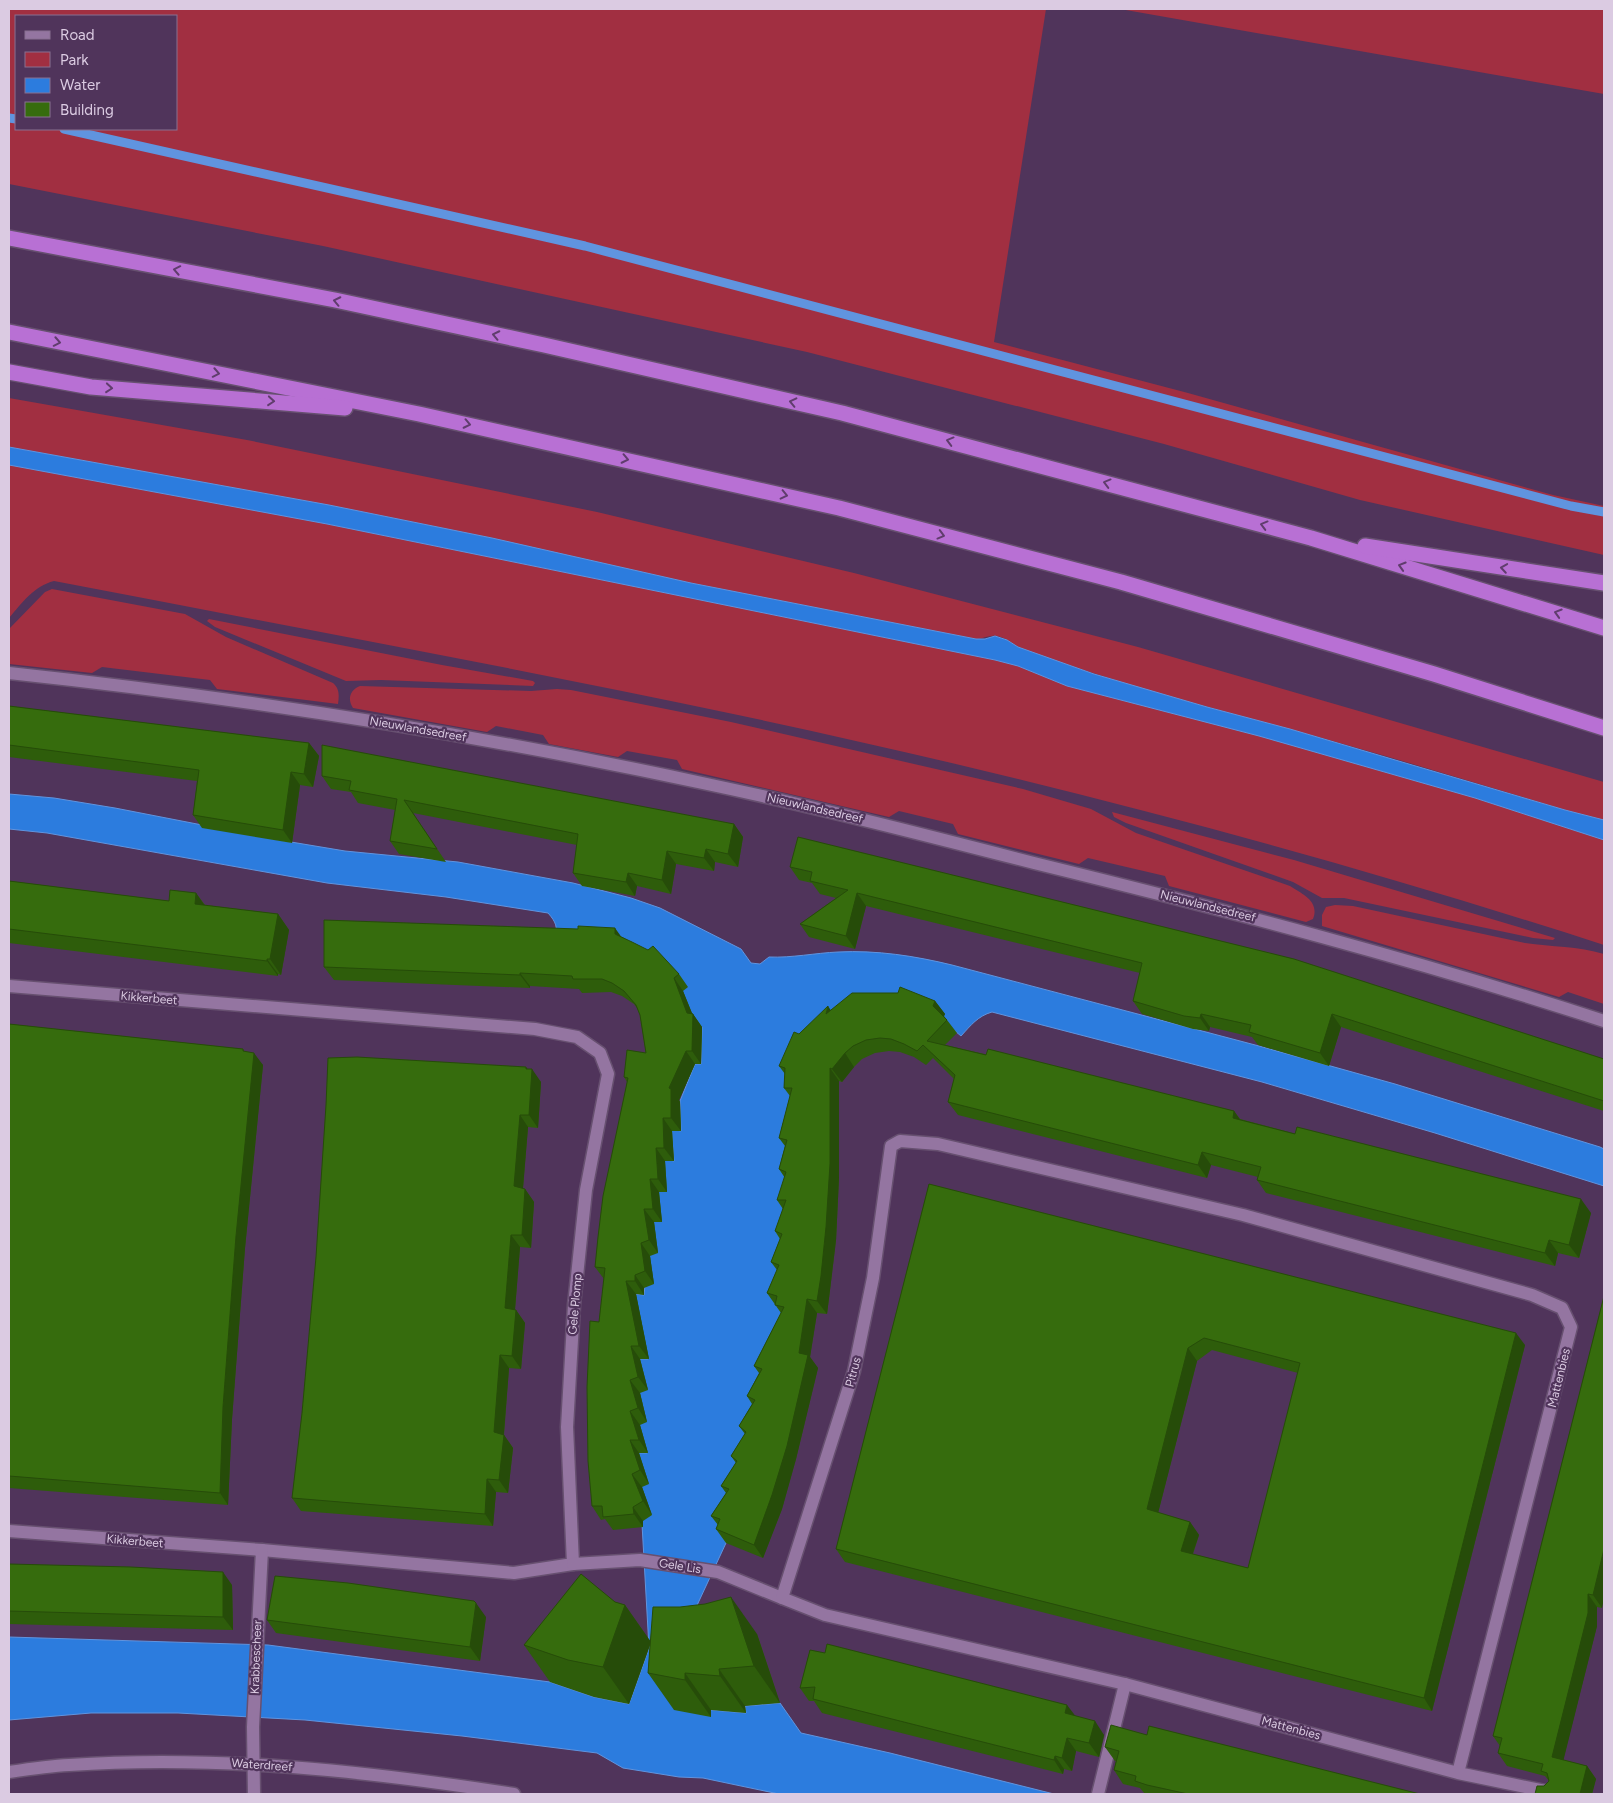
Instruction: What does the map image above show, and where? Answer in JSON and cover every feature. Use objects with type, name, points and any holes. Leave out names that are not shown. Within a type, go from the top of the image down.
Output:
[{"type":"highway","points":[[9,238],[335,300],[553,347],[842,413],[1311,538],[1604,628]]},
{"type":"highway","points":[[9,332],[419,414],[839,508],[1102,577],[1424,671],[1604,728]]},
{"type":"highway","points":[[9,372],[91,387],[419,414]]},
{"type":"highway","points":[[1311,538],[1604,583]]},
{"type":"street","name":"Nieuwlandsedreef","points":[[9,673],[107,683],[342,716],[703,783],[884,825],[1224,910],[1313,934],[1604,1021]]},
{"type":"street","name":"Kikkerbeet","points":[[9,986],[289,1009]]},
{"type":"street","name":"Gele Plomp","points":[[289,1009],[536,1029],[577,1037],[600,1053],[608,1074],[586,1190],[574,1305],[567,1427],[574,1564]]},
{"type":"street","name":"Pitrus","points":[[782,1598],[854,1371],[872,1278],[891,1146],[900,1141],[938,1144],[1243,1215]]},
{"type":"street","name":"Mattenbies","points":[[1243,1215],[1532,1295],[1562,1308],[1571,1327],[1458,1772]]},
{"type":"street","name":"Kikkerbeet","points":[[9,1530],[262,1550]]},
{"type":"street","points":[[262,1550],[514,1573],[574,1564]]},
{"type":"street","name":"Krabbescheer","points":[[254,1794],[253,1722],[262,1550]]},
{"type":"street","name":"Gele Lis","points":[[574,1564],[640,1560],[718,1572],[782,1598]]},
{"type":"street","points":[[782,1598],[825,1615],[1125,1684],[1099,1790]]},
{"type":"street","name":"Mattenbies","points":[[1125,1684],[1458,1772],[1550,1792]]},
{"type":"street","name":"Waterdreef","points":[[9,1772],[68,1765],[137,1762],[253,1764],[339,1770],[514,1794]]},
{"type":"green space","points":[[9,9],[1046,9],[994,342],[1188,393],[1553,495],[1604,506],[1604,555],[1360,500],[1164,444],[807,352],[323,246],[9,184]]},
{"type":"green space","points":[[1120,9],[1604,9],[1604,94]]},
{"type":"green space","points":[[9,398],[247,440],[597,512],[854,573],[1138,647],[1604,782],[1604,820],[1119,681],[1018,647],[1008,640],[996,636],[976,639],[691,583],[492,538],[329,505],[9,447]]},
{"type":"green space","points":[[9,465],[327,524],[995,660],[1018,666],[1067,686],[1259,736],[1475,798],[1604,840],[1604,945],[1390,879],[1174,819],[957,764],[653,697],[54,581],[34,591],[9,618]]},
{"type":"green space","points":[[52,589],[185,614],[226,637],[333,683],[338,690],[338,704],[217,689],[210,680],[102,667],[92,673],[9,664],[9,629],[45,592]]},
{"type":"green space","points":[[209,619],[533,681],[535,683],[533,686],[381,680],[346,681],[215,627],[207,621]]},
{"type":"green space","points":[[360,686],[531,691],[571,690],[731,722],[1023,789],[1091,809],[1136,833],[1290,886],[1309,899],[1315,913],[1313,919],[1306,922],[1169,886],[1165,876],[1088,858],[1079,864],[958,834],[953,824],[899,811],[889,817],[682,769],[677,760],[627,751],[618,757],[549,744],[543,735],[496,726],[487,732],[353,708],[350,695]]},
{"type":"green space","points":[[1112,812],[1294,860],[1555,938],[1553,940],[1533,938],[1344,898],[1322,898],[1293,882],[1126,823],[1114,817]]},
{"type":"green space","points":[[1335,905],[1353,906],[1525,943],[1575,948],[1604,954],[1604,1004],[1568,992],[1559,997],[1322,926],[1322,915],[1326,907]]},
{"type":"water","points":[[9,447],[329,505],[492,538],[691,583],[976,639],[995,636],[1007,640],[1018,647],[1094,674],[1604,820],[1604,840],[1475,798],[1259,736],[1067,686],[1018,666],[995,660],[327,524],[9,465]]},
{"type":"water","points":[[9,794],[54,798],[115,808],[345,851],[458,862],[573,883],[631,898],[660,908],[741,949],[751,963],[760,964],[769,957],[867,952],[896,954],[952,965],[1395,1084],[1600,1147],[1604,1149],[1604,1186],[1435,1133],[1262,1082],[992,1012],[979,1018],[961,1036],[942,1020],[794,1082],[786,1308],[726,1543],[679,1644],[711,1710],[746,1713],[745,1706],[780,1703],[801,1733],[1054,1794],[779,1794],[703,1778],[679,1777],[623,1768],[597,1753],[462,1736],[305,1720],[178,1713],[91,1713],[9,1720],[9,1637],[268,1645],[550,1682],[594,1697],[629,1704],[649,1648],[638,1453],[647,1453],[638,1431],[639,1359],[648,1359],[634,1294],[644,1295],[651,1230],[664,1159],[674,1161],[671,1129],[681,1131],[680,1101],[695,1064],[701,1064],[702,1027],[555,939],[556,925],[548,913],[446,897],[327,883],[47,833],[9,829]]},
{"type":"building","points":[[9,706],[309,743],[304,774],[291,772],[283,830],[193,815],[199,770],[9,745]]},
{"type":"building","points":[[322,745],[734,824],[728,854],[706,849],[704,858],[667,851],[662,880],[628,873],[626,882],[573,873],[578,834],[404,800],[437,849],[390,841],[397,799],[349,790],[351,781],[322,776]]},
{"type":"building","points":[[798,837],[1294,959],[1604,1059],[1604,1101],[1332,1014],[1320,1053],[1249,1032],[1251,1025],[1201,1014],[1200,1018],[1184,1016],[1133,1001],[1142,963],[857,893],[846,936],[800,924],[848,890],[810,881],[812,872],[790,867]]},
{"type":"building","points":[[9,881],[169,901],[170,890],[196,893],[195,904],[278,914],[270,959],[267,959],[267,961],[9,929]]},
{"type":"building","points":[[324,920],[578,929],[578,926],[615,928],[615,934],[648,950],[653,946],[679,974],[674,978],[687,1013],[693,1014],[692,1051],[686,1051],[669,1088],[671,1089],[671,1118],[663,1118],[664,1148],[656,1148],[658,1179],[650,1179],[653,1209],[644,1209],[649,1240],[641,1243],[645,1271],[635,1275],[635,1281],[626,1281],[639,1346],[631,1346],[638,1377],[630,1380],[638,1408],[630,1411],[639,1440],[630,1440],[640,1470],[632,1474],[643,1501],[633,1507],[634,1514],[603,1517],[602,1506],[592,1506],[588,1461],[587,1387],[590,1321],[599,1322],[605,1268],[595,1267],[598,1237],[603,1196],[628,1078],[624,1077],[627,1050],[646,1053],[640,1015],[636,1005],[624,991],[602,979],[573,979],[572,976],[520,973],[520,975],[324,967]]},
{"type":"building","points":[[900,987],[935,1001],[933,1006],[947,1020],[927,1041],[986,1055],[988,1049],[1234,1111],[1233,1118],[1295,1134],[1297,1127],[1581,1199],[1569,1245],[1549,1240],[1545,1253],[1257,1180],[1261,1167],[1202,1152],[1198,1165],[948,1102],[955,1075],[923,1045],[917,1051],[891,1039],[866,1040],[853,1046],[832,1069],[830,1068],[830,1164],[821,1276],[817,1301],[807,1299],[799,1353],[808,1355],[787,1446],[754,1545],[716,1529],[720,1519],[711,1516],[729,1489],[721,1486],[737,1461],[731,1456],[746,1432],[739,1426],[755,1400],[747,1396],[762,1369],[754,1366],[784,1307],[775,1305],[777,1296],[767,1293],[779,1265],[771,1262],[782,1234],[775,1231],[786,1200],[777,1200],[786,1172],[779,1169],[787,1140],[779,1138],[792,1088],[784,1088],[785,1068],[779,1066],[794,1032],[799,1034],[828,1006],[826,1014],[852,993],[898,993]]},
{"type":"building","points":[[9,1024],[243,1049],[243,1051],[254,1053],[236,1236],[223,1407],[220,1493],[9,1476]]},
{"type":"building","points":[[357,1057],[526,1067],[526,1069],[532,1069],[529,1115],[520,1115],[514,1186],[525,1189],[522,1235],[511,1235],[505,1308],[516,1310],[512,1356],[500,1355],[494,1432],[504,1435],[499,1480],[487,1479],[485,1514],[292,1498],[302,1413],[316,1257],[328,1058]]},
{"type":"building","points":[[929,1184],[1516,1333],[1424,1698],[836,1549]],"holes":[[[1204,1338],[1300,1363],[1248,1568],[1181,1551],[1190,1522],[1147,1509],[1188,1348]]]},
{"type":"building","points":[[1604,1296],[1604,1549],[1593,1595],[1588,1594],[1588,1613],[1552,1757],[1587,1766],[1580,1794],[1535,1794],[1537,1786],[1544,1786],[1549,1781],[1547,1773],[1541,1771],[1543,1764],[1498,1753],[1502,1738],[1493,1736]]},
{"type":"building","points":[[9,1564],[131,1567],[223,1572],[223,1617],[9,1611]]},
{"type":"building","points":[[581,1574],[615,1602],[625,1605],[603,1667],[568,1660],[524,1645]]},
{"type":"building","points":[[275,1576],[348,1583],[474,1601],[476,1603],[470,1647],[267,1620]]},
{"type":"building","points":[[731,1597],[754,1666],[719,1669],[720,1676],[685,1673],[685,1680],[648,1673],[653,1607],[680,1607],[705,1604]]},
{"type":"building","points":[[827,1644],[1067,1705],[1065,1713],[1095,1721],[1089,1743],[1067,1738],[1062,1758],[1055,1756],[1054,1760],[813,1699],[815,1687],[800,1688],[810,1650],[825,1653]]},
{"type":"building","points":[[1111,1725],[1147,1735],[1149,1726],[1420,1794],[1188,1794],[1147,1785],[1135,1781],[1136,1776],[1114,1770],[1119,1751],[1105,1747]]},
{"type":"waterway","points":[[9,118],[15,119]]},
{"type":"waterway","points":[[68,130],[585,246],[1571,506],[1604,512]]}]
